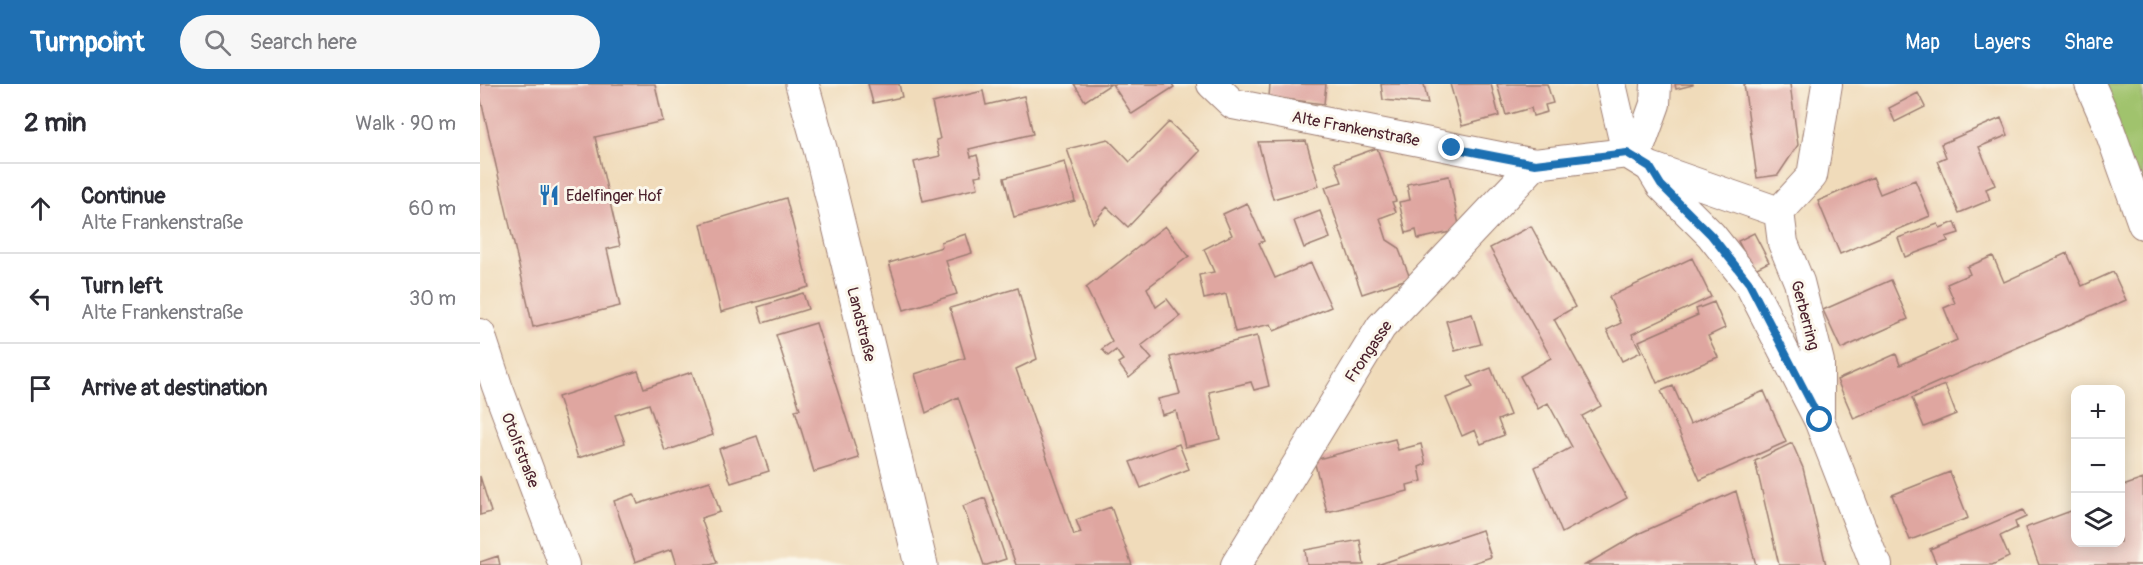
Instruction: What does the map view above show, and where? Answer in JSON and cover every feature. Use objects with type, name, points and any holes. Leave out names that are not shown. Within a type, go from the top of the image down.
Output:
[{"type":"main road","name":"Landstraße","points":[[802,84],[821,152],[921,565]]},
{"type":"street","name":"Alte Frankenstraße","points":[[1212,84],[1233,104],[1535,164],[1637,159]]},
{"type":"street","points":[[1611,84],[1637,159],[1711,235],[1749,283],[1820,420],[1874,564]]},
{"type":"street","points":[[1637,159],[1656,104],[1656,84]]},
{"type":"street","points":[[1637,159],[1779,212],[1812,176],[1827,84]]},
{"type":"street","points":[[2091,84],[2108,123],[2143,224]]},
{"type":"street","name":"Frongasse","points":[[1236,565],[1380,327],[1535,164]]},
{"type":"street","name":"Gerberring","points":[[1779,212],[1783,243],[1799,282],[1818,363],[1820,420]]},
{"type":"street","name":"Otolfstraße","points":[[480,334],[496,386],[564,565]]},
{"type":"green space","points":[[2090,84],[2143,84],[2143,224]]},
{"type":"building","name":"Edelfinger Hof","points":[[480,84],[655,84],[663,121],[595,137],[620,246],[607,249],[620,306],[533,327],[480,96]]},
{"type":"building","points":[[868,84],[899,84],[902,97],[873,103]]},
{"type":"building","points":[[1074,84],[1111,84],[1085,101]]},
{"type":"building","points":[[1112,84],[1172,84],[1174,87],[1132,114]]},
{"type":"building","points":[[1270,84],[1326,84],[1324,104],[1269,97]]},
{"type":"building","points":[[1381,84],[1424,84],[1428,104],[1383,100]]},
{"type":"building","points":[[1450,84],[1491,84],[1499,116],[1462,126]]},
{"type":"building","points":[[1497,84],[1547,84],[1553,103],[1545,105],[1547,112],[1533,116],[1531,108],[1506,115]]},
{"type":"building","points":[[1675,84],[1693,84],[1693,85],[1676,89]]},
{"type":"building","points":[[1744,84],[1790,84],[1798,145],[1778,175],[1757,178]]},
{"type":"building","points":[[983,91],[986,105],[1024,96],[1033,134],[969,149],[971,157],[977,155],[982,175],[975,176],[978,188],[923,201],[914,162],[940,156],[936,140],[940,139],[932,103]]},
{"type":"building","points":[[1918,93],[1925,107],[1895,122],[1889,108]]},
{"type":"building","points":[[2001,118],[2008,135],[1979,147],[1995,185],[1986,189],[1990,200],[1959,213],[1937,161],[1946,157],[1941,144]]},
{"type":"building","points":[[1169,122],[1200,151],[1128,227],[1107,207],[1093,223],[1067,149],[1108,139],[1130,162]]},
{"type":"building","points":[[1306,141],[1319,186],[1273,199],[1258,142]]},
{"type":"building","points":[[1377,148],[1396,201],[1392,202],[1396,212],[1380,218],[1387,240],[1398,247],[1410,278],[1362,294],[1325,187],[1342,182],[1335,163]]},
{"type":"building","points":[[1065,162],[1075,201],[1014,217],[1004,178]]},
{"type":"building","points":[[1449,176],[1460,230],[1418,239],[1416,230],[1406,233],[1399,202],[1410,200],[1407,184]]},
{"type":"building","points":[[1873,177],[1880,194],[1915,180],[1930,216],[1840,254],[1818,201]]},
{"type":"building","points":[[786,198],[809,287],[721,312],[701,224]]},
{"type":"building","points":[[1247,203],[1264,241],[1259,243],[1275,278],[1311,263],[1331,307],[1274,331],[1271,324],[1235,332],[1226,294],[1204,299],[1199,275],[1214,272],[1204,249],[1232,235],[1223,214]]},
{"type":"building","points":[[1320,211],[1330,238],[1304,248],[1294,221]]},
{"type":"building","points":[[1955,222],[1959,233],[1946,237],[1948,241],[1905,257],[1898,238],[1938,224],[1940,228]]},
{"type":"building","points":[[1165,226],[1189,256],[1147,288],[1156,307],[1167,299],[1180,316],[1141,346],[1152,359],[1129,378],[1118,363],[1123,360],[1116,350],[1108,356],[1102,349],[1112,342],[1086,288]]},
{"type":"building","points":[[1531,226],[1575,307],[1554,319],[1601,406],[1582,416],[1627,498],[1562,533],[1535,467],[1572,447],[1548,403],[1538,409],[1520,376],[1551,358],[1490,248]]},
{"type":"building","points":[[1754,233],[1769,262],[1753,270],[1738,241]]},
{"type":"building","points":[[966,234],[972,253],[946,261],[957,294],[904,310],[889,263],[942,247],[941,242]]},
{"type":"building","points":[[2067,253],[2082,286],[2113,272],[2126,300],[1854,419],[1837,380],[1896,354],[1900,365],[1957,340],[1944,308],[1955,303],[1947,284],[1970,274],[1967,267],[1993,256],[2004,282]]},
{"type":"building","points":[[1692,258],[1711,297],[1632,334],[1641,352],[1622,361],[1607,330],[1621,323],[1609,297]]},
{"type":"building","points":[[1891,280],[1908,319],[1841,349],[1823,310]]},
{"type":"building","points":[[1018,288],[1037,359],[1016,369],[1074,535],[1081,533],[1076,520],[1111,507],[1132,565],[1016,565],[958,397],[926,413],[915,374],[965,358],[950,308]]},
{"type":"building","points":[[803,293],[808,309],[763,323],[758,307]]},
{"type":"building","points":[[1714,302],[1725,328],[1708,336],[1718,357],[1657,383],[1639,341],[1698,315],[1696,309]]},
{"type":"building","points":[[1472,314],[1481,344],[1455,351],[1446,321]]},
{"type":"building","points":[[816,323],[859,458],[814,472],[795,410],[800,409],[776,335]]},
{"type":"building","points":[[1257,336],[1269,386],[1254,390],[1251,382],[1209,392],[1220,439],[1185,447],[1176,411],[1162,415],[1158,399],[1180,394],[1170,357]]},
{"type":"building","points":[[1491,368],[1510,415],[1498,420],[1504,435],[1481,444],[1475,430],[1462,436],[1446,398],[1473,387],[1468,377]]},
{"type":"building","points":[[638,371],[644,388],[692,372],[713,435],[665,451],[649,404],[615,415],[625,443],[578,458],[558,397]]},
{"type":"building","points":[[1945,385],[1956,414],[1924,427],[1912,398]]},
{"type":"building","points":[[1673,386],[1690,424],[1764,391],[1786,442],[1700,480],[1661,391]]},
{"type":"building","points":[[757,436],[769,471],[731,483],[719,449]]},
{"type":"building","points":[[1395,439],[1398,450],[1421,444],[1426,464],[1419,467],[1422,481],[1407,485],[1408,491],[1327,512],[1314,460]]},
{"type":"building","points":[[1792,443],[1803,468],[1826,565],[1779,565],[1755,461]]},
{"type":"building","points":[[1179,444],[1189,469],[1141,488],[1130,462]]},
{"type":"building","points":[[1950,472],[1968,518],[1910,540],[1892,495]]},
{"type":"building","points":[[480,476],[491,512],[480,515]]},
{"type":"building","points":[[2143,479],[2143,565],[2039,565],[2025,528],[2071,511],[2071,547],[2125,547],[2125,485]]},
{"type":"building","points":[[710,481],[720,512],[701,518],[717,563],[677,565],[672,549],[635,562],[614,501],[634,494],[638,504]]},
{"type":"building","points":[[1736,491],[1756,565],[1585,565],[1640,533]]},
{"type":"building","points":[[985,498],[1006,559],[987,565],[984,565],[963,506]]},
{"type":"building","points":[[2023,510],[2026,517],[2015,522],[2017,528],[2000,536],[2009,557],[1992,565],[1937,565],[1930,549]]},
{"type":"building","points":[[1482,530],[1491,557],[1467,565],[1377,565]]},
{"type":"building","points":[[1360,540],[1364,565],[1307,565],[1305,550]]},
{"type":"building","points":[[498,556],[500,565],[480,565],[480,562]]},
{"type":"place","name":"Edelfinger Hof","points":[[549,195]]},
{"type":"route","points":[[1452,148],[1535,164],[1627,153],[1650,167],[1661,185],[1711,235],[1749,283],[1820,420]]}]
